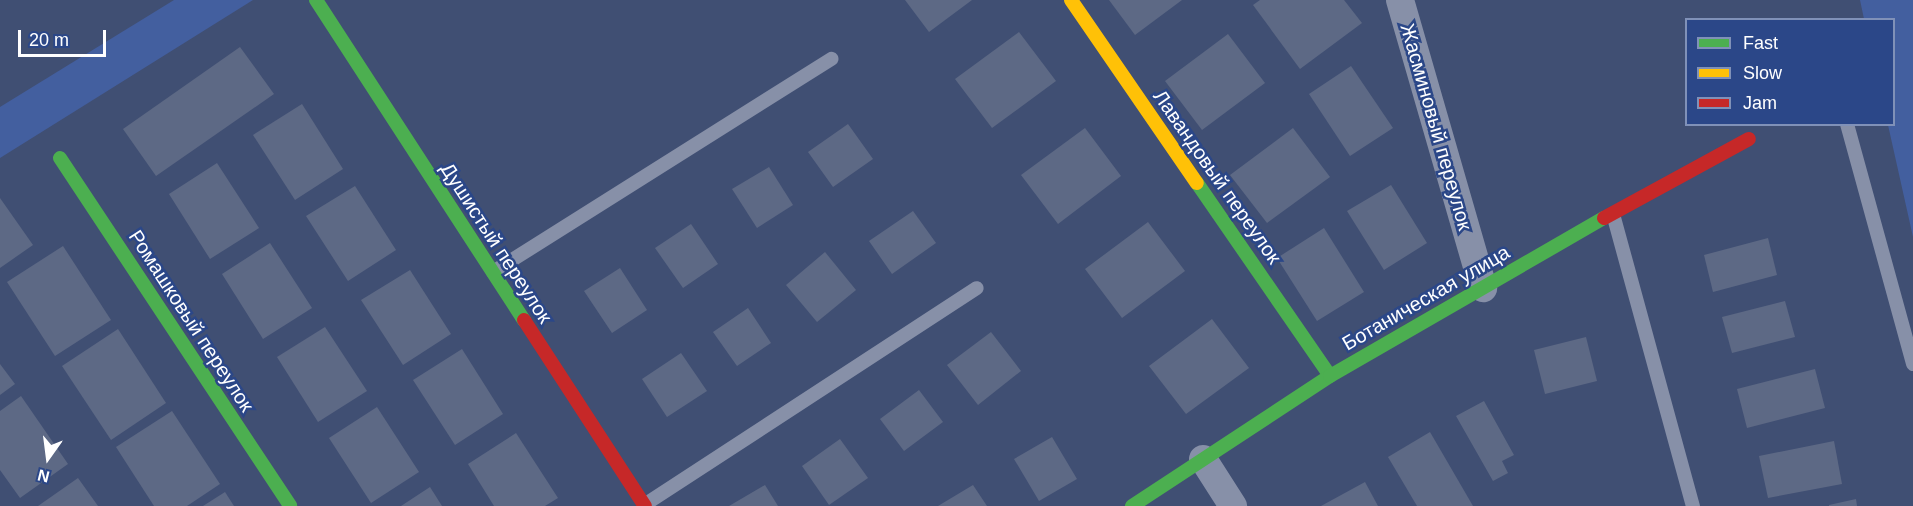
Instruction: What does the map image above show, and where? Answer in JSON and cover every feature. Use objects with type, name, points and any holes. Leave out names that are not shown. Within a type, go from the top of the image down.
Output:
[{"type":"street","name":"Душистый переулок","points":[[316,0],[644,506]]},
{"type":"street","name":"Лавандовый переулок","points":[[1071,0],[1330,376]]},
{"type":"street","name":"Жасминовый переулок","points":[[1400,0],[1484,288]]},
{"type":"street","name":"Ботаническая улица","points":[[1132,506],[1330,376],[1749,139]]},
{"type":"street","name":"Ромашковый переулок","points":[[60,158],[290,506]]},
{"type":"street","points":[[1203,459],[1233,506]]},
{"type":"lane","points":[[492,272],[831,59]]},
{"type":"lane","points":[[1849,126],[1913,364]]},
{"type":"lane","points":[[1613,214],[1693,506]]},
{"type":"lane","points":[[644,506],[977,288]]},
{"type":"shaded area","points":[[174,0],[253,0],[0,158],[0,107]]},
{"type":"shaded area","points":[[1860,0],[1913,0],[1913,237],[1888,126],[1895,126],[1895,18],[1864,18]]},
{"type":"building","points":[[905,0],[972,0],[929,32]]},
{"type":"building","points":[[1109,0],[1182,0],[1135,35]]},
{"type":"building","points":[[1260,0],[1344,0],[1362,23],[1300,69],[1253,5]]},
{"type":"building","points":[[1019,32],[1056,81],[992,128],[955,79]]},
{"type":"building","points":[[1228,34],[1265,83],[1202,130],[1165,81]]},
{"type":"building","points":[[240,47],[274,94],[156,176],[123,129]]},
{"type":"building","points":[[1351,66],[1393,128],[1350,156],[1309,94]]},
{"type":"building","points":[[302,104],[343,169],[295,200],[253,135]]},
{"type":"building","points":[[848,124],[873,159],[833,187],[808,152]]},
{"type":"building","points":[[1085,128],[1121,176],[1058,224],[1021,175]]},
{"type":"building","points":[[1293,128],[1330,177],[1267,223],[1230,175]]},
{"type":"building","points":[[217,163],[259,228],[210,259],[169,194]]},
{"type":"building","points":[[769,167],[793,205],[757,228],[732,189]]},
{"type":"building","points":[[1391,185],[1427,243],[1384,270],[1347,211]]},
{"type":"building","points":[[355,186],[396,250],[348,281],[306,216]]},
{"type":"building","points":[[0,198],[33,245],[0,268]]},
{"type":"building","points":[[913,211],[936,243],[892,274],[869,241]]},
{"type":"building","points":[[1148,222],[1185,271],[1122,318],[1085,269]]},
{"type":"building","points":[[691,224],[718,264],[683,288],[655,248]]},
{"type":"building","points":[[1324,228],[1364,292],[1317,321],[1277,258]]},
{"type":"building","points":[[1768,238],[1777,275],[1713,292],[1704,255]]},
{"type":"building","points":[[270,243],[312,308],[263,339],[222,274]]},
{"type":"building","points":[[63,246],[111,320],[55,356],[7,282]]},
{"type":"building","points":[[825,252],[856,290],[817,322],[786,285]]},
{"type":"building","points":[[620,268],[647,310],[612,333],[584,291]]},
{"type":"building","points":[[410,270],[451,334],[403,365],[361,300]]},
{"type":"building","points":[[1785,301],[1795,337],[1732,353],[1722,317]]},
{"type":"building","points":[[748,308],[771,343],[737,366],[713,332]]},
{"type":"building","points":[[1212,319],[1249,368],[1186,414],[1149,366]]},
{"type":"building","points":[[325,327],[367,391],[318,422],[277,357]]},
{"type":"building","points":[[118,329],[166,403],[111,440],[62,366]]},
{"type":"building","points":[[991,332],[1021,371],[978,405],[947,365]]},
{"type":"building","points":[[1586,337],[1597,381],[1545,394],[1534,350]]},
{"type":"building","points":[[462,349],[503,414],[455,445],[413,380]]},
{"type":"building","points":[[681,353],[707,391],[667,417],[642,379]]},
{"type":"building","points":[[0,364],[15,384],[0,395]]},
{"type":"building","points":[[1815,369],[1825,408],[1747,428],[1737,389]]},
{"type":"building","points":[[919,390],[943,422],[904,451],[880,419]]},
{"type":"building","points":[[21,396],[68,464],[20,498],[0,470],[0,411]]},
{"type":"building","points":[[1484,401],[1514,455],[1502,461],[1508,473],[1493,481],[1456,416]]},
{"type":"building","points":[[377,407],[419,472],[371,503],[329,438]]},
{"type":"building","points":[[172,411],[220,484],[187,506],[154,506],[116,447]]},
{"type":"building","points":[[1430,432],[1473,506],[1417,506],[1388,457]]},
{"type":"building","points":[[516,433],[558,498],[545,506],[494,506],[468,464]]},
{"type":"building","points":[[1052,437],[1077,479],[1039,501],[1014,459]]},
{"type":"building","points":[[840,439],[868,478],[829,505],[802,466]]},
{"type":"building","points":[[1834,441],[1842,484],[1768,498],[1759,456]]},
{"type":"building","points":[[78,478],[98,506],[38,506]]},
{"type":"building","points":[[1365,482],[1378,506],[1321,506]]},
{"type":"building","points":[[765,485],[778,506],[729,506]]},
{"type":"building","points":[[973,485],[987,506],[938,506]]},
{"type":"building","points":[[430,487],[442,506],[401,506]]},
{"type":"building","points":[[225,492],[234,506],[203,506]]},
{"type":"building","points":[[1856,499],[1857,506],[1829,506],[1829,505]]},
{"type":"traffic: fast","points":[[316,0],[524,320]]},
{"type":"traffic: fast","points":[[60,158],[290,506]]},
{"type":"traffic: fast","points":[[1197,183],[1330,376]]},
{"type":"traffic: fast","points":[[1132,506],[1330,376],[1604,218]]},
{"type":"traffic: slow","points":[[1071,0],[1197,183]]},
{"type":"traffic: jam","points":[[1604,218],[1749,139]]},
{"type":"traffic: jam","points":[[524,320],[645,506]]}]
